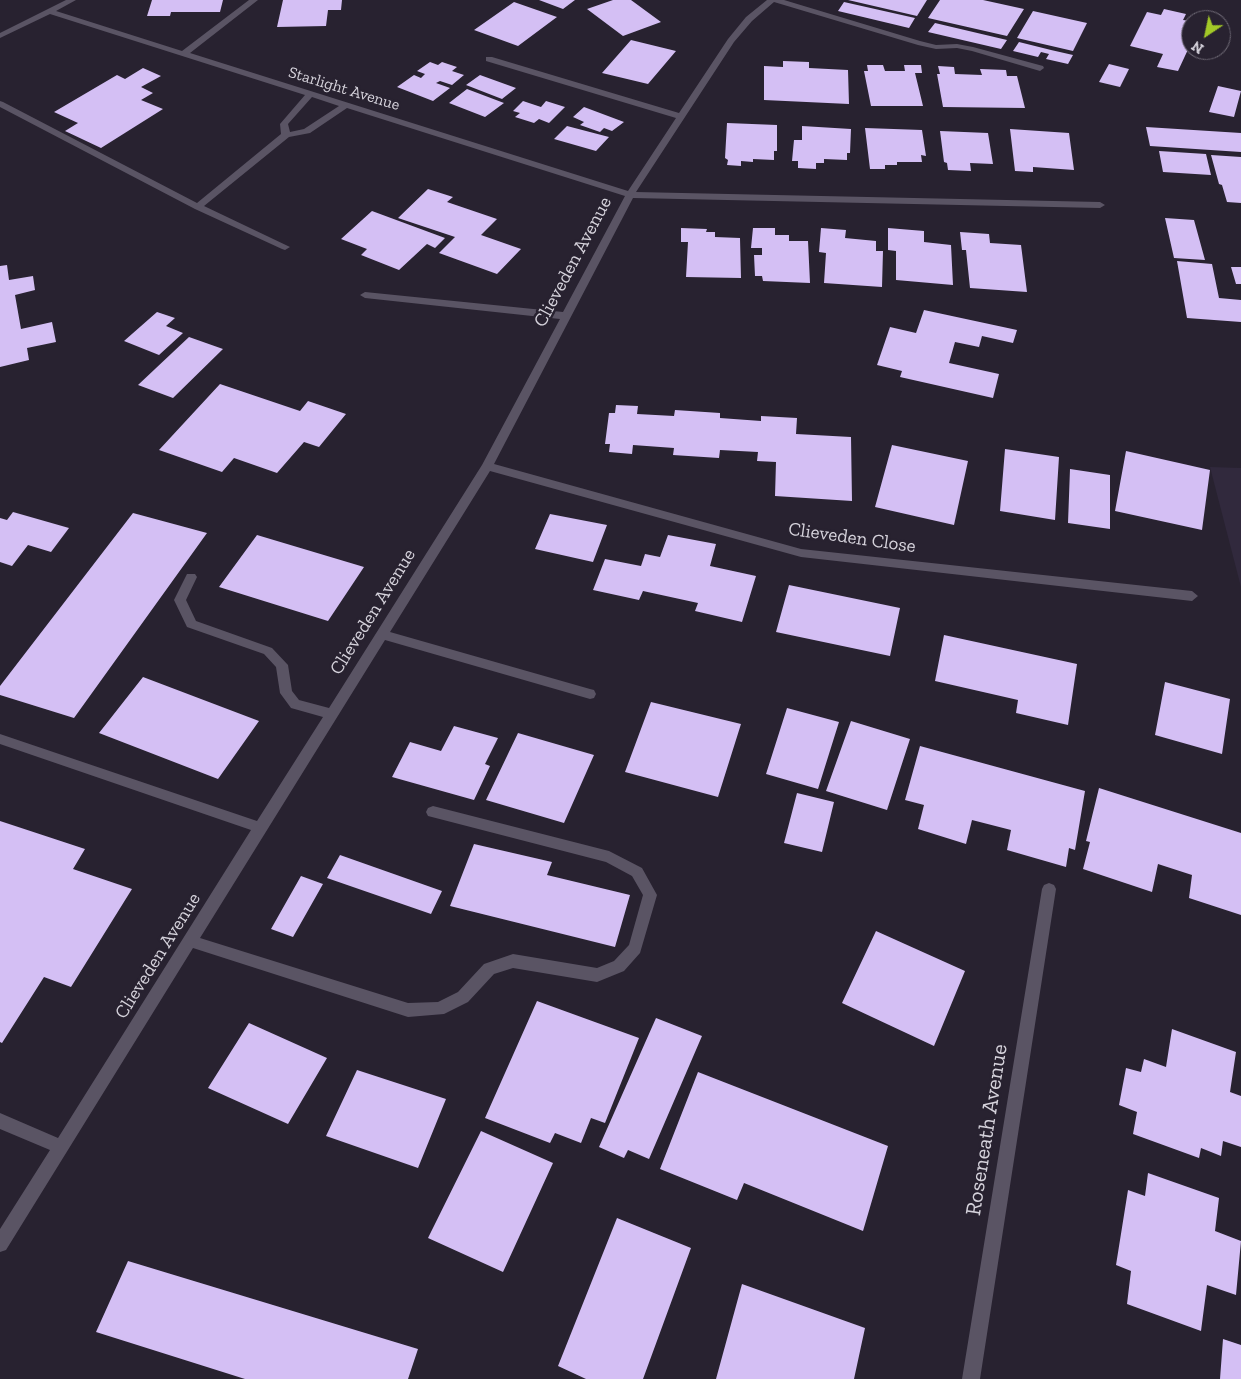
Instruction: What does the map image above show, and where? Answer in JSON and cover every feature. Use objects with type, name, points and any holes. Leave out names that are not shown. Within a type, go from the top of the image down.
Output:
[{"type":"street","points":[[0,36],[72,0]]},
{"type":"street","points":[[183,54],[254,0]]},
{"type":"street","name":"Clieveden Avenue","points":[[0,1244],[487,466],[630,195],[683,117],[731,41],[749,19],[772,0]]},
{"type":"street","points":[[776,0],[918,43],[936,47],[958,46],[973,49],[1040,68]]},
{"type":"street","name":"Starlight Avenue","points":[[48,11],[630,195],[1100,205]]},
{"type":"street","points":[[489,59],[683,117]]},
{"type":"street","points":[[286,136],[284,124],[310,94]]},
{"type":"street","points":[[0,104],[198,207],[285,247]]},
{"type":"street","points":[[198,207],[286,136],[307,131],[346,105]]},
{"type":"street","points":[[366,295],[566,316]]},
{"type":"street","name":"Clieveden Close","points":[[487,466],[801,553],[1192,596]]},
{"type":"street","points":[[191,577],[180,600],[191,624],[268,651],[282,665],[286,693],[295,704],[332,714]]},
{"type":"street","points":[[382,634],[590,694]]},
{"type":"street","points":[[0,739],[260,828]]},
{"type":"street","points":[[190,941],[408,1010],[439,1009],[464,997],[489,970],[513,961],[596,975],[619,966],[635,948],[650,895],[637,872],[609,857],[433,812]]},
{"type":"street","name":"Roseneath Avenue","points":[[971,1379],[1048,889]]},
{"type":"street","points":[[0,1121],[61,1147]]},
{"type":"shaded area","points":[[1210,467],[1241,468],[1241,587]]},
{"type":"building","points":[[152,0],[223,0],[220,12],[171,12],[170,16],[147,16]]},
{"type":"building","points":[[283,0],[342,0],[341,10],[328,10],[326,26],[277,27]]},
{"type":"building","points":[[539,0],[575,0],[563,9]]},
{"type":"building","points":[[613,0],[631,0],[661,22],[623,36],[587,9]]},
{"type":"building","points":[[848,0],[927,0],[917,16]]},
{"type":"building","points":[[940,0],[983,0],[1024,9],[1007,36],[928,18]]},
{"type":"building","points":[[514,2],[557,17],[518,46],[474,30]]},
{"type":"building","points":[[844,2],[915,18],[909,28],[838,11]]},
{"type":"building","points":[[1164,9],[1181,13],[1181,60],[1183,60],[1178,71],[1157,67],[1163,54],[1130,46],[1147,12],[1161,15]]},
{"type":"building","points":[[1033,11],[1087,23],[1073,51],[1017,38]]},
{"type":"building","points":[[935,23],[1007,40],[1001,49],[928,32]]},
{"type":"building","points":[[631,40],[676,51],[648,84],[602,73]]},
{"type":"building","points":[[1019,42],[1073,55],[1068,64],[1046,59],[1049,54],[1041,52],[1038,57],[1013,51]]},
{"type":"building","points":[[783,61],[809,62],[809,68],[848,70],[849,104],[764,100],[764,66],[783,67]]},
{"type":"building","points":[[430,62],[438,65],[442,62],[457,67],[452,71],[464,75],[452,85],[440,81],[436,83],[450,88],[433,101],[397,87],[414,75],[421,78],[425,74],[417,71]]},
{"type":"building","points":[[1109,64],[1129,69],[1120,87],[1099,82]]},
{"type":"building","points":[[867,65],[883,65],[885,71],[905,71],[904,65],[921,65],[922,73],[915,73],[923,106],[871,106],[864,71],[868,71]]},
{"type":"building","points":[[938,66],[954,67],[955,74],[982,75],[980,69],[1006,70],[1007,76],[1017,76],[1025,108],[943,107],[937,74],[940,74]]},
{"type":"building","points":[[143,68],[161,76],[141,87],[153,93],[141,100],[163,109],[101,148],[65,131],[78,123],[54,112],[117,75],[125,79]]},
{"type":"building","points":[[480,75],[516,88],[502,99],[466,85]]},
{"type":"building","points":[[1218,86],[1241,91],[1234,117],[1209,112]]},
{"type":"building","points":[[467,89],[504,103],[485,117],[449,103]]},
{"type":"building","points":[[523,101],[541,107],[546,101],[565,107],[549,123],[539,119],[534,123],[515,117],[520,113],[513,111]]},
{"type":"building","points":[[584,107],[624,122],[612,131],[604,128],[600,132],[580,125],[584,122],[573,117]]},
{"type":"building","points":[[727,123],[777,125],[777,151],[774,151],[774,160],[753,159],[753,162],[741,161],[741,166],[727,165],[728,160],[725,158]]},
{"type":"building","points":[[567,126],[609,137],[596,151],[554,139]]},
{"type":"building","points":[[802,126],[851,129],[850,153],[847,153],[847,160],[824,159],[824,163],[816,163],[816,169],[798,168],[798,161],[792,161],[794,140],[802,140]]},
{"type":"building","points":[[1146,127],[1241,133],[1241,152],[1150,146]]},
{"type":"building","points":[[865,128],[922,130],[926,156],[921,155],[922,162],[897,162],[897,165],[885,165],[885,169],[870,169]]},
{"type":"building","points":[[1010,129],[1069,133],[1074,170],[1033,167],[1033,172],[1015,171]]},
{"type":"building","points":[[940,131],[988,133],[993,164],[970,163],[971,171],[948,170],[947,163],[944,162]]},
{"type":"building","points":[[1159,151],[1206,154],[1211,175],[1163,172]]},
{"type":"building","points":[[1211,155],[1241,157],[1241,203],[1227,202],[1222,185],[1219,184]]},
{"type":"building","points":[[428,189],[453,197],[447,202],[497,219],[481,235],[521,249],[497,274],[439,253],[455,237],[398,218]]},
{"type":"building","points":[[372,211],[445,238],[435,248],[427,244],[399,270],[361,255],[367,249],[341,239]]},
{"type":"building","points":[[1165,218],[1194,220],[1205,260],[1174,258]]},
{"type":"building","points":[[681,228],[707,229],[706,232],[715,232],[715,237],[740,238],[741,278],[686,277],[688,242],[681,242]]},
{"type":"building","points":[[753,228],[775,228],[775,235],[789,235],[789,241],[808,241],[810,283],[763,281],[762,276],[755,276],[754,255],[762,255],[762,248],[751,248]]},
{"type":"building","points":[[821,228],[846,230],[845,238],[876,241],[876,251],[883,251],[882,287],[824,283],[826,253],[819,252]]},
{"type":"building","points":[[888,228],[924,231],[924,242],[951,245],[953,285],[896,280],[896,251],[888,250]]},
{"type":"building","points":[[960,232],[989,234],[990,243],[1021,245],[1027,292],[970,288],[966,250],[962,250]]},
{"type":"building","points":[[1177,261],[1212,264],[1219,298],[1241,300],[1241,322],[1187,318]]},
{"type":"building","points":[[7,265],[9,280],[33,276],[35,290],[15,295],[21,329],[52,322],[56,342],[27,348],[29,360],[0,367],[0,266]]},
{"type":"building","points":[[1231,267],[1241,267],[1241,284],[1236,284]]},
{"type":"building","points":[[924,310],[1017,330],[1013,343],[982,336],[979,347],[955,342],[949,363],[999,374],[993,398],[900,377],[902,371],[877,365],[890,327],[916,333]]},
{"type":"building","points":[[157,312],[175,318],[166,326],[183,333],[159,355],[124,341]]},
{"type":"building","points":[[189,337],[223,349],[173,398],[138,385]]},
{"type":"building","points":[[220,384],[300,411],[308,401],[346,414],[319,447],[304,442],[277,473],[234,458],[222,472],[159,450]]},
{"type":"building","points":[[616,405],[638,406],[637,414],[674,416],[675,410],[720,413],[720,418],[761,421],[761,416],[797,418],[796,434],[851,437],[852,501],[775,496],[776,462],[757,461],[758,452],[720,450],[719,458],[673,455],[674,448],[633,445],[632,454],[609,452],[610,444],[605,444],[609,413],[615,413]]},
{"type":"building","points":[[892,445],[968,461],[954,525],[875,507]]},
{"type":"building","points":[[1005,449],[1059,457],[1055,520],[1000,511]]},
{"type":"building","points":[[1126,451],[1210,470],[1202,530],[1115,511]]},
{"type":"building","points":[[1070,469],[1110,475],[1110,529],[1068,523]]},
{"type":"building","points":[[13,512],[69,528],[51,552],[28,545],[12,566],[0,562],[0,518],[7,520]]},
{"type":"building","points":[[133,513],[207,533],[74,718],[0,695],[0,686]]},
{"type":"building","points":[[550,514],[607,525],[593,562],[535,549]]},
{"type":"building","points":[[257,535],[364,567],[328,621],[219,587]]},
{"type":"building","points":[[668,535],[716,544],[710,566],[756,576],[742,622],[695,611],[698,603],[643,591],[639,600],[593,590],[605,559],[641,566],[645,554],[660,557]]},
{"type":"building","points":[[789,585],[900,608],[890,656],[776,632]]},
{"type":"building","points":[[944,635],[1077,664],[1068,725],[1016,713],[1018,700],[935,681]]},
{"type":"building","points":[[143,677],[259,721],[218,779],[99,733]]},
{"type":"building","points":[[1165,682],[1230,699],[1222,754],[1155,735]]},
{"type":"building","points":[[651,702],[741,724],[718,797],[625,772]]},
{"type":"building","points":[[787,708],[839,722],[818,789],[766,774]]},
{"type":"building","points":[[851,721],[910,739],[887,810],[826,791]]},
{"type":"building","points":[[454,726],[498,738],[485,764],[490,766],[474,800],[392,777],[410,742],[441,751]]},
{"type":"building","points":[[518,733],[594,755],[564,823],[486,800]]},
{"type":"building","points":[[920,746],[1085,791],[1075,850],[1069,848],[1066,867],[1007,850],[1011,830],[972,820],[966,844],[918,829],[924,805],[905,800]]},
{"type":"building","points":[[1099,788],[1241,833],[1241,915],[1189,898],[1192,875],[1158,864],[1152,892],[1083,869],[1090,842],[1086,841]]},
{"type":"building","points":[[797,793],[834,802],[822,852],[784,843]]},
{"type":"building","points":[[0,821],[85,849],[73,869],[132,889],[71,987],[44,977],[2,1043],[0,1042]]},
{"type":"building","points":[[474,844],[552,862],[547,875],[630,895],[615,947],[450,906]]},
{"type":"building","points":[[340,855],[442,891],[431,914],[327,878]]},
{"type":"building","points":[[301,876],[323,884],[293,937],[271,929]]},
{"type":"building","points":[[876,931],[965,971],[934,1046],[842,1003]]},
{"type":"building","points":[[537,1001],[639,1038],[605,1123],[591,1118],[581,1143],[555,1133],[550,1143],[485,1118]]},
{"type":"building","points":[[656,1018],[702,1036],[649,1159],[628,1150],[624,1158],[599,1147]]},
{"type":"building","points":[[249,1023],[327,1058],[288,1124],[208,1088]]},
{"type":"building","points":[[1172,1029],[1236,1052],[1230,1092],[1241,1096],[1241,1147],[1223,1141],[1221,1156],[1201,1148],[1199,1158],[1133,1134],[1137,1112],[1119,1105],[1126,1068],[1141,1072],[1144,1059],[1166,1067]]},
{"type":"building","points":[[357,1070],[446,1099],[418,1168],[326,1136]]},
{"type":"building","points":[[698,1072],[888,1146],[863,1231],[744,1183],[737,1200],[660,1169]]},
{"type":"building","points":[[481,1131],[553,1163],[503,1272],[428,1238]]},
{"type":"building","points":[[1148,1173],[1219,1198],[1215,1231],[1241,1241],[1236,1295],[1207,1285],[1201,1331],[1127,1304],[1131,1271],[1116,1265],[1128,1190],[1145,1196]]},
{"type":"building","points":[[617,1218],[691,1248],[643,1379],[586,1379],[558,1366]]},
{"type":"building","points":[[128,1261],[418,1349],[408,1379],[245,1379],[96,1332]]},
{"type":"building","points":[[742,1284],[865,1328],[854,1379],[716,1379]]},
{"type":"building","points":[[1223,1339],[1241,1345],[1241,1379],[1220,1379]]}]
